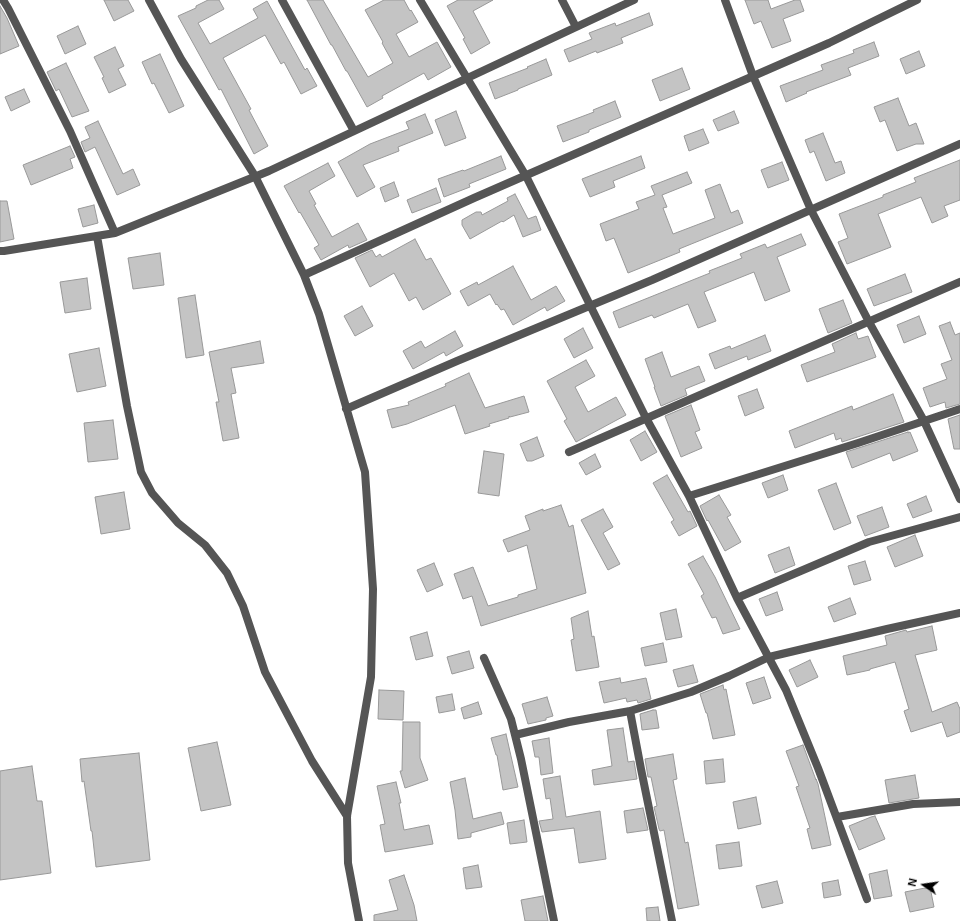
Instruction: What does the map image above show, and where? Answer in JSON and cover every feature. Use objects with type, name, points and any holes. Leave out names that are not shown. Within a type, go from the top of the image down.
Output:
[{"type":"street","points":[[3,0],[70,131],[116,233]]},
{"type":"street","points":[[149,0],[181,59],[255,176],[304,275],[319,314],[365,472],[373,589],[371,677],[347,816],[348,864],[359,921]]},
{"type":"street","points":[[282,0],[354,131]]},
{"type":"street","points":[[420,0],[526,176],[646,418],[689,496],[737,598],[786,690],[837,817],[867,899]]},
{"type":"street","points":[[562,0],[576,27]]},
{"type":"street","points":[[0,251],[4,252],[116,233],[269,171],[634,0]]},
{"type":"street","points":[[725,0],[752,76],[811,210],[869,322],[924,420],[960,499]]},
{"type":"street","points":[[304,275],[829,43],[917,0]]},
{"type":"street","points":[[346,409],[652,280],[960,144]]},
{"type":"street","points":[[97,236],[127,406],[141,472],[152,493],[178,523],[205,545],[227,573],[243,606],[265,672],[312,761],[347,816]]},
{"type":"street","points":[[569,452],[960,282]]},
{"type":"street","points":[[689,496],[960,409]]},
{"type":"street","points":[[737,598],[869,542],[960,517]]},
{"type":"street","points":[[515,735],[569,722],[630,710],[691,692],[769,657],[960,613]]},
{"type":"street","points":[[484,658],[511,719],[521,759],[554,921]]},
{"type":"street","points":[[630,710],[672,921]]},
{"type":"street","points":[[837,817],[913,804],[960,802]]},
{"type":"building","points":[[104,0],[128,0],[134,11],[114,21]]},
{"type":"building","points":[[208,0],[219,0],[224,9],[198,23],[210,44],[258,18],[253,9],[267,1],[305,70],[307,68],[317,86],[301,94],[284,62],[281,64],[265,35],[223,58],[251,109],[249,110],[268,146],[254,154],[221,89],[219,90],[178,16],[196,8],[196,6]]},
{"type":"building","points":[[307,0],[323,0],[368,77],[393,63],[365,10],[384,0],[404,0],[418,22],[396,34],[409,57],[437,42],[451,67],[428,80],[424,73],[382,96],[383,98],[367,107]]},
{"type":"building","points":[[458,0],[493,0],[473,11],[490,43],[471,54],[463,39],[465,38],[447,6]]},
{"type":"building","points":[[745,0],[768,0],[771,9],[795,0],[800,0],[804,11],[783,19],[791,41],[772,48],[761,21],[754,24]]},
{"type":"building","points":[[0,6],[19,46],[0,54]]},
{"type":"building","points":[[649,13],[653,25],[621,38],[623,43],[597,53],[596,51],[569,62],[564,50],[592,39],[589,33],[615,23],[616,26]]},
{"type":"building","points":[[78,26],[86,44],[65,54],[57,36]]},
{"type":"building","points":[[874,42],[879,56],[848,68],[851,75],[806,92],[807,93],[786,102],[780,86],[823,70],[821,65],[854,53],[853,50]]},
{"type":"building","points":[[115,47],[124,66],[118,69],[126,85],[109,93],[102,78],[104,77],[94,57]]},
{"type":"building","points":[[919,51],[925,66],[906,74],[900,59]]},
{"type":"building","points":[[160,54],[184,106],[169,113],[154,83],[152,84],[142,62]]},
{"type":"building","points":[[546,59],[552,75],[495,99],[489,83],[528,68],[527,67]]},
{"type":"building","points":[[66,63],[89,111],[72,117],[59,89],[56,91],[47,72]]},
{"type":"building","points":[[682,68],[690,89],[660,101],[652,80]]},
{"type":"building","points":[[24,89],[30,102],[11,111],[5,97]]},
{"type":"building","points":[[898,98],[909,126],[916,123],[924,144],[916,144],[897,151],[885,120],[880,122],[874,107]]},
{"type":"building","points":[[615,101],[621,117],[563,142],[557,126],[594,112],[593,110]]},
{"type":"building","points":[[456,111],[466,138],[445,146],[435,120]]},
{"type":"building","points":[[734,111],[739,123],[718,131],[713,120]]},
{"type":"building","points":[[425,114],[433,133],[398,147],[399,151],[363,165],[375,187],[357,197],[338,162],[370,144],[409,129],[406,122]]},
{"type":"building","points":[[98,121],[123,174],[133,169],[140,185],[117,195],[95,147],[85,152],[81,142],[90,138],[85,127]]},
{"type":"building","points":[[703,129],[709,143],[689,151],[684,136]]},
{"type":"building","points":[[823,133],[835,163],[841,161],[845,173],[826,181],[814,151],[810,153],[805,140]]},
{"type":"building","points":[[70,146],[75,157],[70,159],[73,168],[31,185],[23,165]]},
{"type":"building","points":[[501,156],[506,169],[469,184],[470,187],[444,197],[438,179],[463,170],[464,171]]},
{"type":"building","points":[[641,156],[645,168],[613,181],[615,187],[590,197],[582,179]]},
{"type":"building","points":[[960,160],[960,200],[944,206],[948,216],[932,223],[921,197],[878,214],[891,247],[847,264],[838,242],[848,238],[839,214],[883,197],[883,195],[916,182],[914,178]]},
{"type":"building","points":[[782,162],[789,180],[768,188],[761,170]]},
{"type":"building","points":[[328,163],[335,176],[309,191],[316,204],[314,205],[332,237],[358,223],[367,240],[349,248],[348,245],[321,260],[314,248],[319,245],[284,186]]},
{"type":"building","points":[[687,172],[692,183],[662,195],[667,207],[663,208],[673,234],[715,218],[705,190],[720,184],[731,213],[738,210],[743,223],[679,249],[680,252],[628,273],[614,238],[606,241],[600,224],[639,209],[636,202],[655,195],[651,186]]},
{"type":"building","points":[[394,182],[399,196],[385,202],[380,188]]},
{"type":"building","points":[[436,188],[441,202],[412,213],[407,200]]},
{"type":"building","points":[[515,194],[528,219],[536,216],[541,230],[523,237],[514,215],[470,239],[462,225],[462,220],[476,212],[481,212],[482,215],[508,201],[507,198]]},
{"type":"building","points":[[0,201],[7,201],[14,239],[0,242]]},
{"type":"building","points":[[94,205],[98,223],[83,227],[78,209]]},
{"type":"building","points":[[801,234],[806,245],[777,257],[790,291],[765,301],[754,272],[704,292],[716,321],[698,328],[688,304],[654,318],[652,315],[619,328],[613,312],[710,273],[709,271],[742,258],[740,254],[765,244],[767,248]]},
{"type":"building","points":[[415,239],[426,260],[431,258],[451,294],[423,310],[416,297],[409,301],[394,273],[370,287],[355,258],[372,250],[376,257],[380,254],[382,257]]},
{"type":"building","points":[[160,253],[164,285],[133,289],[128,258]]},
{"type":"building","points":[[513,266],[531,300],[556,286],[565,301],[547,311],[545,307],[513,325],[504,309],[501,310],[497,304],[496,305],[490,294],[468,306],[460,291],[477,282],[478,285]]},
{"type":"building","points":[[905,274],[912,292],[874,306],[867,289]]},
{"type":"building","points":[[87,278],[91,309],[65,313],[60,282]]},
{"type":"building","points":[[195,295],[204,355],[186,358],[178,298]]},
{"type":"building","points":[[843,300],[852,323],[828,333],[819,309]]},
{"type":"building","points":[[362,306],[373,326],[355,336],[344,316]]},
{"type":"building","points":[[919,316],[926,334],[904,343],[897,325]]},
{"type":"building","points":[[950,322],[955,335],[960,333],[960,404],[946,408],[945,402],[930,407],[923,388],[947,379],[941,364],[952,360],[939,326]]},
{"type":"building","points":[[583,328],[593,348],[574,358],[564,339]]},
{"type":"building","points":[[455,331],[463,346],[446,356],[444,352],[413,369],[403,351],[421,341],[425,348]]},
{"type":"building","points":[[856,333],[858,339],[868,336],[876,357],[807,382],[801,365],[835,352],[832,344]]},
{"type":"building","points":[[765,335],[771,351],[748,360],[747,356],[715,369],[709,354],[730,346],[731,349]]},
{"type":"building","points":[[260,341],[264,363],[231,368],[236,393],[231,394],[239,438],[223,441],[216,402],[219,402],[209,352]]},
{"type":"building","points":[[99,348],[106,386],[77,392],[69,354]]},
{"type":"building","points":[[662,352],[671,377],[699,366],[705,381],[685,389],[687,395],[661,406],[645,359]]},
{"type":"building","points":[[586,360],[595,376],[575,387],[588,412],[616,397],[626,415],[576,442],[564,421],[567,419],[547,381]]},
{"type":"building","points":[[469,373],[485,408],[524,396],[529,412],[509,416],[509,418],[489,424],[490,426],[465,434],[455,405],[407,424],[392,428],[387,410],[409,405],[408,402],[446,386],[445,384]]},
{"type":"building","points":[[757,389],[764,408],[745,416],[738,396]]},
{"type":"building","points":[[893,394],[904,422],[842,442],[841,438],[836,440],[834,433],[795,448],[789,431],[852,406],[853,410]]},
{"type":"building","points":[[691,405],[700,430],[695,432],[702,448],[681,457],[665,416]]},
{"type":"building","points":[[960,415],[960,449],[954,449],[948,419]]},
{"type":"building","points":[[113,420],[118,459],[88,462],[84,423]]},
{"type":"building","points":[[645,431],[657,452],[641,461],[630,440]]},
{"type":"building","points":[[910,432],[918,451],[893,461],[890,453],[852,468],[846,452]]},
{"type":"building","points":[[537,437],[544,456],[532,461],[527,461],[520,444]]},
{"type":"building","points":[[484,451],[504,454],[499,496],[478,493]]},
{"type":"building","points":[[595,454],[601,467],[586,475],[579,463]]},
{"type":"building","points":[[667,475],[688,512],[690,511],[697,526],[679,536],[671,522],[674,520],[653,483]]},
{"type":"building","points":[[783,475],[788,490],[768,498],[762,483]]},
{"type":"building","points":[[836,483],[851,523],[834,530],[818,490]]},
{"type":"building","points":[[124,492],[130,529],[101,534],[95,497]]},
{"type":"building","points":[[719,495],[731,515],[727,517],[741,542],[725,551],[700,506]]},
{"type":"building","points":[[926,496],[932,511],[913,518],[907,504]]},
{"type":"building","points":[[561,505],[569,527],[573,525],[586,593],[481,626],[472,596],[463,599],[454,574],[473,567],[488,606],[518,597],[518,595],[537,589],[527,545],[508,552],[503,540],[530,530],[525,516],[543,509],[543,511]]},
{"type":"building","points":[[882,507],[889,527],[865,536],[857,516]]},
{"type":"building","points":[[603,509],[613,527],[603,533],[620,564],[608,570],[581,520]]},
{"type":"building","points":[[915,535],[923,556],[895,567],[887,547]]},
{"type":"building","points":[[789,547],[795,565],[775,573],[768,555]]},
{"type":"building","points":[[703,556],[715,577],[740,629],[723,634],[716,617],[712,618],[701,596],[704,594],[688,564]]},
{"type":"building","points":[[865,561],[871,580],[854,585],[848,566]]},
{"type":"building","points":[[434,563],[443,585],[427,592],[417,570]]},
{"type":"building","points":[[777,592],[783,610],[766,616],[759,599]]},
{"type":"building","points":[[850,598],[856,614],[834,622],[828,607]]},
{"type":"building","points":[[676,609],[682,637],[666,640],[660,613]]},
{"type":"building","points":[[588,611],[599,667],[576,671],[571,640],[574,639],[571,618]]},
{"type":"building","points":[[932,626],[937,650],[915,655],[932,712],[957,702],[960,709],[960,732],[947,737],[942,722],[911,732],[904,711],[909,709],[895,662],[847,675],[843,656],[887,645],[885,636],[906,630],[907,632]]},
{"type":"building","points":[[427,632],[433,656],[416,660],[410,637]]},
{"type":"building","points":[[663,643],[667,662],[645,666],[641,648]]},
{"type":"building","points":[[469,651],[474,668],[452,674],[447,657]]},
{"type":"building","points":[[810,660],[818,677],[797,687],[789,670]]},
{"type":"building","points":[[693,665],[698,682],[678,687],[673,670]]},
{"type":"building","points":[[764,677],[771,698],[753,704],[746,683]]},
{"type":"building","points":[[620,678],[621,683],[646,678],[651,699],[638,703],[637,700],[627,702],[626,698],[604,703],[599,682]]},
{"type":"building","points":[[723,685],[724,690],[726,689],[735,735],[713,739],[707,713],[700,694]]},
{"type":"building","points":[[379,690],[404,691],[403,720],[378,719]]},
{"type":"building","points":[[452,694],[455,710],[439,713],[436,697]]},
{"type":"building","points":[[547,697],[553,716],[546,718],[546,720],[528,724],[522,704]]},
{"type":"building","points":[[478,702],[482,714],[464,719],[461,708]]},
{"type":"building","points":[[656,710],[659,728],[642,730],[640,714]]},
{"type":"building","points":[[403,722],[420,722],[420,758],[428,780],[405,788],[400,771],[402,771]]},
{"type":"building","points":[[623,728],[628,762],[634,761],[637,779],[594,785],[592,770],[612,766],[607,730]]},
{"type":"building","points":[[506,734],[518,787],[503,790],[497,755],[491,738]]},
{"type":"building","points":[[549,738],[553,773],[541,775],[539,757],[535,757],[532,741]]},
{"type":"building","points":[[217,742],[231,805],[201,811],[188,748]]},
{"type":"building","points":[[803,745],[818,784],[831,845],[812,849],[807,829],[810,828],[796,787],[799,786],[786,751]]},
{"type":"building","points":[[139,753],[150,860],[96,867],[84,781],[82,782],[80,759]]},
{"type":"building","points":[[673,754],[677,779],[673,780],[685,843],[688,842],[699,905],[678,909],[664,830],[660,831],[659,829],[654,807],[657,806],[651,777],[648,777],[645,759]]},
{"type":"building","points":[[723,759],[725,782],[706,784],[704,761]]},
{"type":"building","points":[[32,766],[37,801],[42,801],[51,873],[0,880],[0,771]]},
{"type":"building","points":[[915,775],[919,798],[889,803],[885,780]]},
{"type":"building","points":[[560,776],[566,817],[600,811],[606,859],[579,863],[574,828],[542,832],[539,821],[553,819],[550,798],[546,799],[543,779]]},
{"type":"building","points":[[465,778],[473,819],[501,812],[504,824],[471,833],[471,837],[458,839],[450,782]]},
{"type":"building","points":[[396,782],[401,803],[399,803],[404,830],[429,825],[433,844],[385,852],[380,825],[385,824],[377,786]]},
{"type":"building","points":[[756,797],[761,824],[738,829],[733,802]]},
{"type":"building","points":[[643,808],[648,830],[627,833],[624,811]]},
{"type":"building","points":[[875,816],[885,839],[859,850],[849,826]]},
{"type":"building","points":[[524,820],[527,842],[510,844],[507,823]]},
{"type":"building","points":[[739,842],[742,866],[719,869],[716,845]]},
{"type":"building","points":[[478,865],[482,887],[466,889],[463,868]]},
{"type":"building","points":[[887,870],[892,896],[874,899],[869,874]]},
{"type":"building","points":[[404,875],[414,905],[417,921],[374,921],[374,915],[398,910],[389,880]]},
{"type":"building","points":[[838,880],[841,895],[824,898],[822,883]]},
{"type":"building","points":[[777,881],[783,903],[762,908],[756,886]]},
{"type":"building","points":[[930,887],[934,907],[910,912],[905,892]]},
{"type":"building","points":[[543,896],[548,921],[525,921],[521,900]]},
{"type":"building","points":[[658,907],[660,921],[647,921],[646,908]]}]
